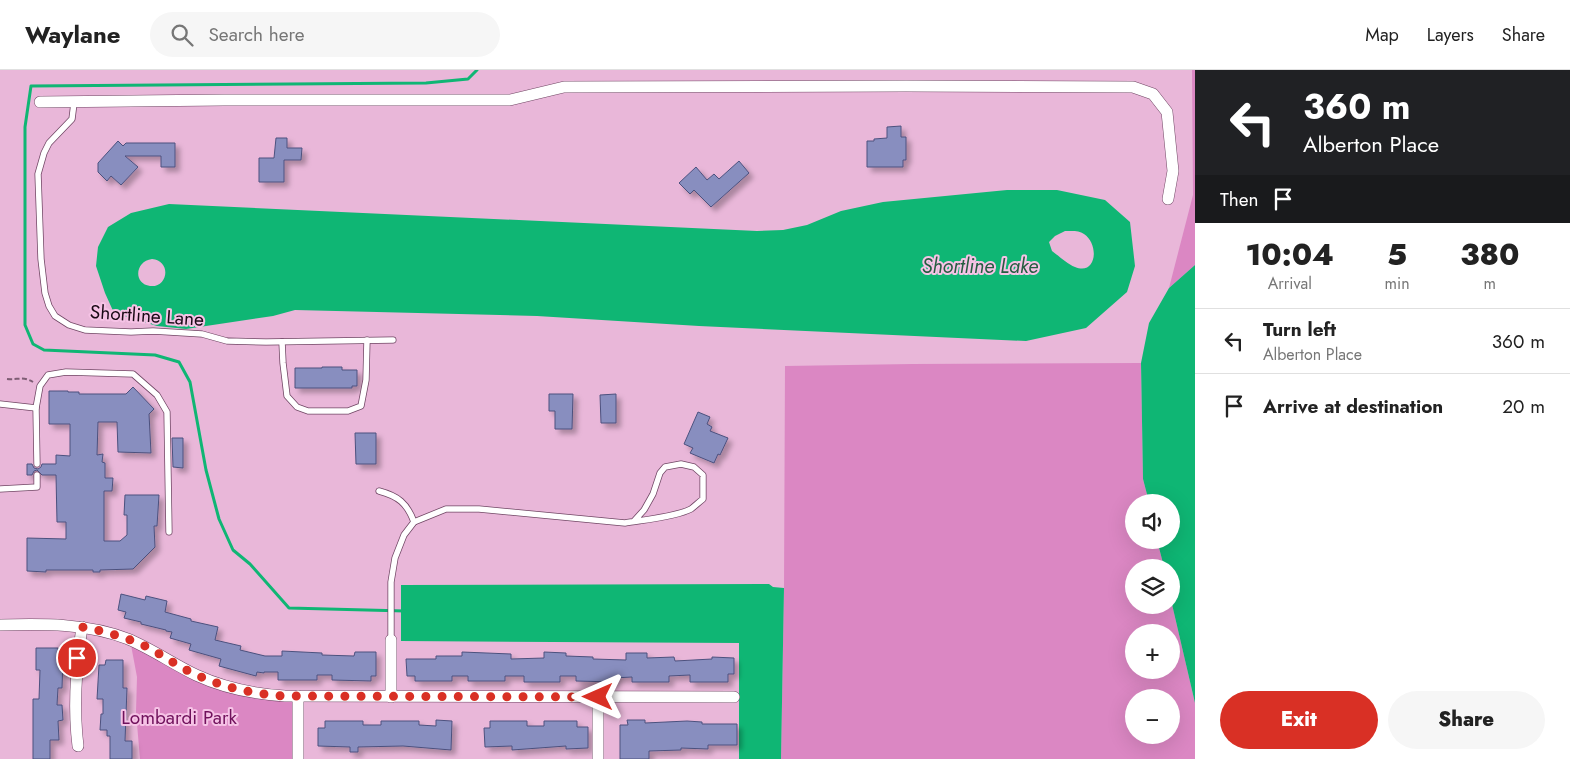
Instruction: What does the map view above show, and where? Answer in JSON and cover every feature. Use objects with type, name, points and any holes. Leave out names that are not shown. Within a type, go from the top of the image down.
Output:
[{"type":"street","points":[[40,102],[510,100],[564,87],[1133,87],[1153,94],[1167,112],[1173,171],[1168,199]]},
{"type":"street","points":[[0,624],[54,624],[105,631],[146,647],[197,676],[242,691],[265,695],[734,697]]},
{"type":"street","points":[[78,746],[76,672],[82,627]]},
{"type":"street","points":[[391,640],[391,697]]},
{"type":"street","points":[[298,696],[298,759]]},
{"type":"street","points":[[598,697],[598,759]]},
{"type":"lane","name":"Shortline Lane","points":[[74,103],[72,120],[49,142],[38,174],[40,259],[45,293],[49,306],[55,316],[69,325],[85,330],[202,334],[227,341],[393,340]]},
{"type":"lane","points":[[282,342],[282,363],[287,396],[292,402],[297,407],[308,411],[348,411],[361,406],[366,380],[367,340]]},
{"type":"lane","points":[[37,464],[36,408],[40,386],[48,375],[66,372],[133,374],[157,395],[167,412],[169,532]]},
{"type":"lane","points":[[0,404],[36,408]]},
{"type":"lane","points":[[391,640],[391,582],[394,558],[404,535],[414,522],[446,509],[479,509],[625,523],[665,516],[690,509],[703,499],[703,475],[694,467],[681,464],[665,467],[660,473],[653,494],[644,510],[634,521]]},
{"type":"lane","points":[[0,489],[37,487],[37,475]]},
{"type":"lane","points":[[379,492],[392,495],[401,500],[410,512],[414,522]]},
{"type":"path","points":[[7,379],[23,378],[36,384]]},
{"type":"green space","points":[[1192,70],[1195,70],[1195,265],[1169,288],[1193,195]]},
{"type":"green space","points":[[1141,363],[1143,479],[1147,494],[1125,494],[1125,549],[1159,549],[1162,559],[1125,559],[1125,614],[1174,614],[1177,624],[1125,624],[1125,679],[1180,679],[1180,639],[1195,703],[1195,759],[781,759],[785,366]]},
{"type":"green space","name":"Lombardi Park","points":[[131,645],[205,683],[298,696],[298,759],[140,759],[136,712],[137,677]]},
{"type":"water","name":"Shortline Lake","points":[[1007,190],[1057,190],[1105,200],[1130,222],[1135,266],[1127,292],[1086,328],[1026,341],[699,326],[537,316],[295,310],[273,316],[186,329],[157,326],[114,313],[96,266],[98,247],[108,227],[131,213],[169,204],[757,231],[783,230],[807,225],[841,211],[883,202]],"holes":[[[1065,231],[1080,232],[1089,239],[1094,252],[1088,267],[1082,269],[1072,266],[1052,251],[1049,242],[1055,236]],[[152,259],[163,264],[165,274],[161,283],[150,286],[141,281],[138,272],[142,264]]]},
{"type":"water","points":[[1195,265],[1195,703],[1180,639],[1180,624],[1177,624],[1174,614],[1180,614],[1180,559],[1162,559],[1159,549],[1180,549],[1180,494],[1147,494],[1143,479],[1141,363],[1149,323],[1169,288]]},
{"type":"water","points":[[769,584],[773,587],[784,588],[781,759],[739,759],[739,643],[401,641],[401,585]]},
{"type":"building","points":[[901,126],[901,137],[906,137],[906,160],[903,160],[903,167],[867,167],[867,141],[887,138],[887,127]]},
{"type":"building","points":[[276,138],[287,138],[287,148],[302,148],[301,160],[284,160],[284,182],[259,182],[259,158],[274,158]]},
{"type":"building","points":[[118,141],[123,146],[126,143],[175,143],[175,167],[161,167],[161,156],[125,156],[138,167],[121,185],[111,176],[107,181],[98,172],[98,163]]},
{"type":"building","points":[[739,161],[749,173],[711,207],[694,190],[690,194],[679,183],[696,167],[707,180],[714,174],[719,179]]},
{"type":"building","points":[[342,367],[342,370],[357,370],[357,386],[352,386],[352,388],[295,388],[295,368]]},
{"type":"building","points":[[133,387],[154,409],[149,414],[151,453],[118,452],[117,422],[98,422],[97,455],[103,454],[102,462],[105,463],[105,478],[113,478],[112,491],[104,491],[104,541],[120,541],[127,535],[127,515],[124,515],[125,495],[159,495],[157,526],[154,526],[155,547],[133,569],[100,570],[100,572],[93,572],[93,570],[27,571],[27,538],[66,539],[66,522],[57,522],[56,475],[42,475],[37,470],[32,475],[27,475],[27,464],[32,464],[34,468],[38,469],[42,464],[56,464],[56,455],[70,456],[70,424],[49,424],[49,391],[79,392],[79,394],[126,394]]},
{"type":"building","points":[[549,394],[573,394],[572,429],[555,429],[555,411],[549,411]]},
{"type":"building","points":[[616,394],[616,423],[601,423],[600,395]]},
{"type":"building","points":[[698,412],[710,417],[707,424],[712,427],[710,431],[728,438],[714,463],[690,453],[693,448],[684,444]]},
{"type":"building","points":[[355,433],[376,433],[376,464],[356,464]]},
{"type":"building","points":[[172,438],[183,438],[183,468],[173,467]]},
{"type":"building","points":[[121,594],[145,600],[146,596],[167,601],[165,612],[191,619],[191,621],[218,627],[215,640],[241,646],[240,650],[265,656],[282,656],[282,651],[354,656],[355,652],[376,652],[376,676],[371,676],[371,681],[332,680],[332,675],[317,675],[317,680],[278,680],[278,672],[257,672],[256,676],[219,666],[221,659],[189,650],[191,644],[170,638],[172,632],[124,618],[126,612],[118,610]]},
{"type":"building","points":[[36,648],[58,648],[58,658],[63,658],[62,688],[58,688],[57,705],[62,705],[63,720],[58,721],[59,740],[50,740],[50,759],[33,759],[33,699],[39,699],[40,670],[36,670]]},
{"type":"building","points":[[462,652],[511,654],[511,659],[544,658],[544,652],[566,653],[566,656],[593,657],[593,659],[626,660],[626,653],[647,653],[647,658],[674,657],[675,661],[712,659],[712,657],[734,658],[734,674],[728,674],[728,682],[690,682],[690,675],[669,676],[669,682],[632,682],[632,677],[614,678],[614,682],[576,681],[576,676],[560,676],[560,682],[524,682],[524,676],[505,676],[505,681],[468,681],[468,676],[452,676],[452,681],[415,681],[415,676],[407,676],[406,659],[436,659],[436,656],[462,656]]},
{"type":"building","points":[[106,660],[123,660],[123,688],[127,688],[125,741],[132,741],[132,759],[110,759],[110,736],[107,736],[107,730],[100,730],[103,699],[97,699],[99,665],[105,665]]},
{"type":"building","points":[[436,720],[452,721],[451,750],[403,746],[358,747],[358,752],[350,752],[350,747],[318,746],[318,728],[325,728],[325,721],[363,721],[363,725],[381,725],[381,721],[419,721],[419,725],[436,726]]},
{"type":"building","points":[[627,720],[645,720],[645,723],[687,721],[702,722],[702,724],[737,724],[737,745],[708,745],[708,749],[681,748],[681,750],[649,751],[649,759],[620,759],[620,725],[628,725]]},
{"type":"building","points":[[490,721],[527,721],[527,726],[544,726],[544,721],[577,721],[577,727],[588,727],[588,748],[566,749],[566,746],[512,750],[512,746],[485,747],[484,728],[490,728]]},
{"type":"waterway","points":[[405,611],[289,608],[250,564],[233,550],[219,519],[206,470],[190,382],[179,362],[155,355],[44,350],[33,344],[25,325],[25,127],[31,86],[426,83],[468,79],[477,70]]},
{"type":"route","points":[[77,658],[82,627],[105,631],[146,647],[197,676],[242,691],[265,695],[598,697]]}]
